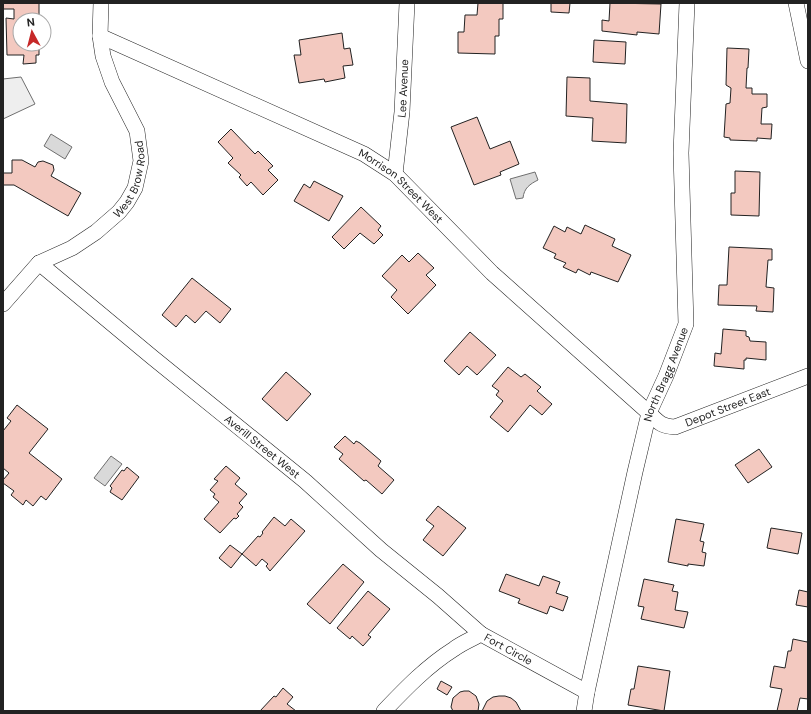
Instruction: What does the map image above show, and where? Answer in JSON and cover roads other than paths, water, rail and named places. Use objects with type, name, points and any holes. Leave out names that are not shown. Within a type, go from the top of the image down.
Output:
[{"type":"street","name":"West Brow Road","points":[[3,304],[39,263],[72,248],[96,232],[119,212],[128,202],[135,188],[141,161],[137,131],[112,82],[103,56],[100,36],[101,3]]},
{"type":"street","name":"Lee Avenue","points":[[395,174],[402,112],[406,3]]},
{"type":"street","name":"North Bragg Avenue","points":[[587,692],[649,413],[666,376],[686,324],[681,153],[687,3]]},
{"type":"street","points":[[796,3],[808,55]]},
{"type":"street","name":"Morrison Street West","points":[[100,36],[364,154],[395,174],[492,273],[649,413]]},
{"type":"street","name":"Averill Street West","points":[[39,263],[152,358],[305,481],[381,550],[482,634]]},
{"type":"street","name":"Depot Street East","points":[[649,413],[659,424],[675,426],[808,376]]},
{"type":"street","name":"Fort Circle","points":[[384,711],[405,689],[434,663],[455,648],[482,634],[587,692]]},
{"type":"street","points":[[584,711],[587,692]]}]
